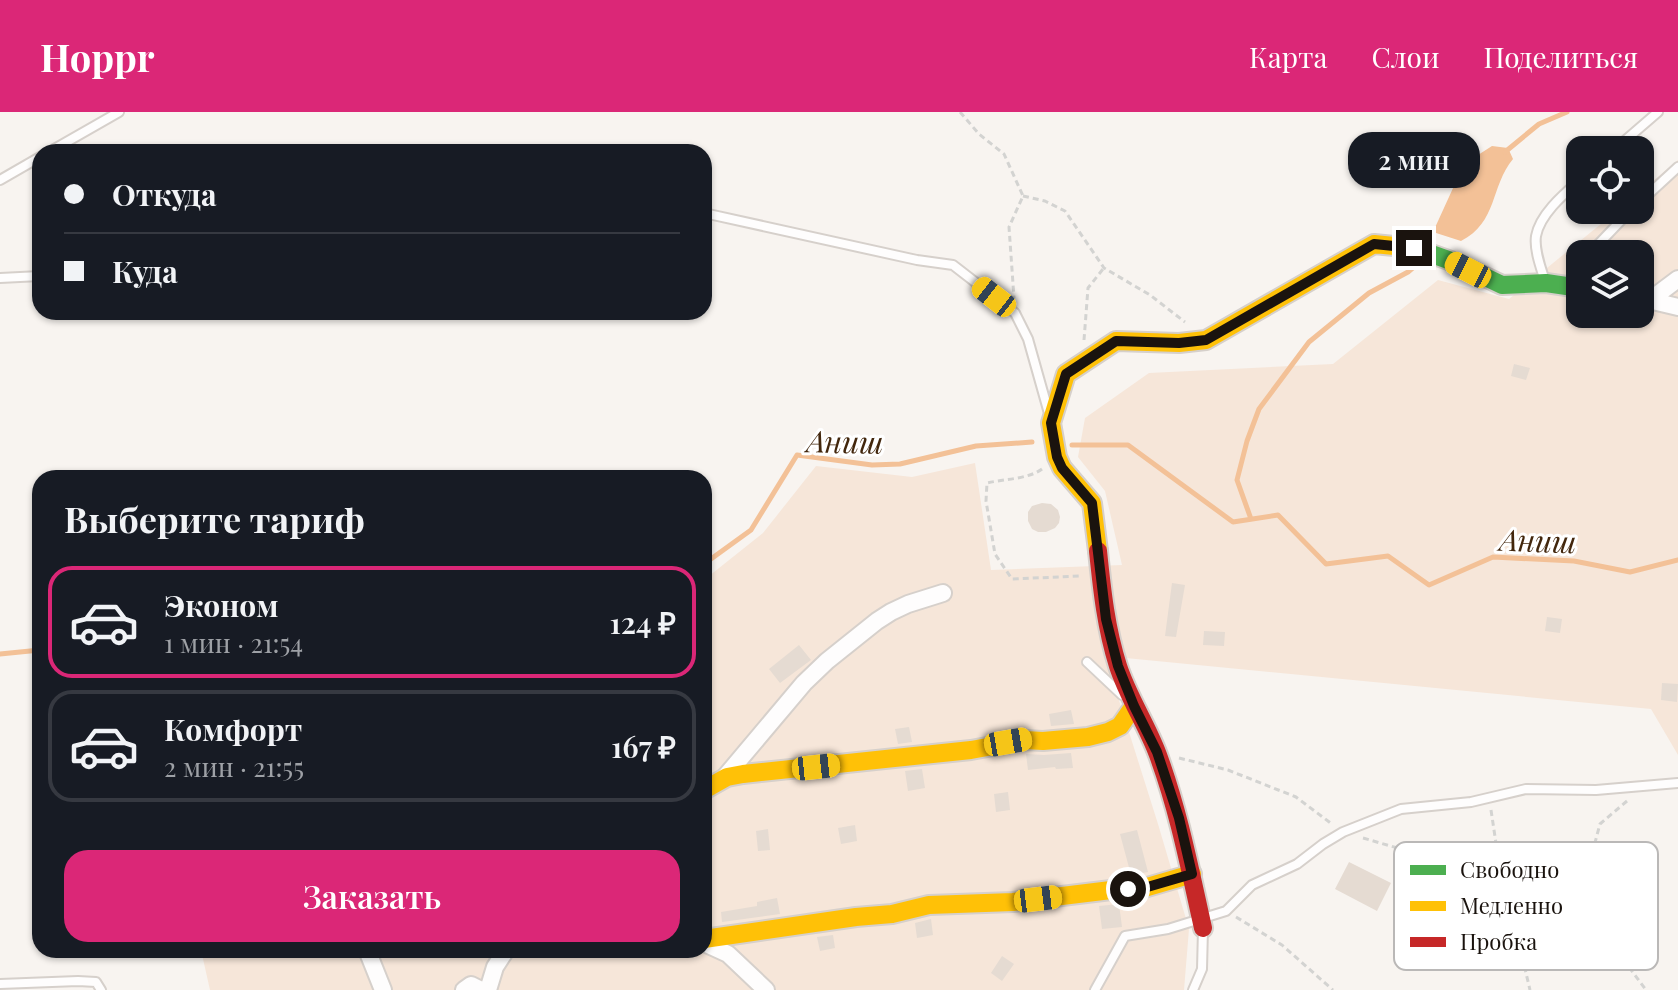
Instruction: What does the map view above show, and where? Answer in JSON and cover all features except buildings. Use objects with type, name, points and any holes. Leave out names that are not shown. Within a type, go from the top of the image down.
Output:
[{"type":"street","points":[[1202,924],[1179,818],[1157,752],[1118,666],[1106,619],[1092,503],[1062,468],[1057,457],[1051,423],[1066,374],[1116,341],[1179,343],[1206,340],[1374,244],[1414,248],[1454,262],[1502,285],[1546,283],[1566,286]]},
{"type":"street","points":[[1654,294],[1678,279]]},
{"type":"street","points":[[1654,301],[1678,307]]},
{"type":"street","points":[[712,785],[724,778],[804,683],[827,661],[891,612],[943,593]]},
{"type":"street","points":[[724,778],[971,750],[1025,740],[1088,737],[1120,726],[1134,706]]},
{"type":"street","points":[[712,940],[892,914],[929,905],[1013,902],[1144,888],[1192,874]]},
{"type":"street","points":[[712,945],[728,954],[766,990]]},
{"type":"street","points":[[370,958],[383,990]]},
{"type":"street","points":[[488,990],[501,958]]},
{"type":"street","points":[[464,990],[471,985],[481,990]]},
{"type":"lane","points":[[63,144],[119,112]]},
{"type":"lane","points":[[1630,136],[1658,112]]},
{"type":"lane","points":[[0,180],[32,162]]},
{"type":"lane","points":[[1654,189],[1678,167]]},
{"type":"lane","points":[[1546,283],[1536,237],[1544,216],[1566,194]]},
{"type":"lane","points":[[712,215],[917,260],[953,265],[1015,313],[1028,339],[1051,423]]},
{"type":"lane","points":[[1602,240],[1618,224]]},
{"type":"lane","points":[[0,278],[32,276]]},
{"type":"lane","points":[[1087,662],[1134,706]]},
{"type":"lane","points":[[1095,990],[1125,936],[1202,924],[1226,911],[1252,885],[1297,864],[1343,832],[1401,809],[1471,802],[1526,789],[1596,790],[1678,783]]},
{"type":"lane","points":[[1193,990],[1202,969],[1202,924]]},
{"type":"lane","points":[[0,984],[96,982],[101,990]]},
{"type":"path","points":[[960,112],[979,134],[1004,154],[1023,196],[1009,227],[1015,313]]},
{"type":"path","points":[[1023,196],[1045,201],[1065,211],[1104,268],[1150,295],[1184,322]]},
{"type":"path","points":[[1082,363],[1088,288],[1104,268]]},
{"type":"path","points":[[1057,457],[1033,476],[987,483],[986,501],[995,554],[1012,579],[1101,575]]},
{"type":"path","points":[[1157,752],[1228,770],[1296,797],[1343,832],[1394,847]]},
{"type":"path","points":[[1595,842],[1600,824],[1645,785]]},
{"type":"path","points":[[1490,797],[1496,842]]},
{"type":"path","points":[[1226,911],[1282,945],[1333,990]]},
{"type":"path","points":[[1525,970],[1530,990]]},
{"type":"path","points":[[1631,970],[1646,990]]},
{"type":"shaded area","points":[[1492,146],[1508,148],[1513,159],[1482,224],[1461,241],[1433,232],[1464,164]]},
{"type":"shaded area","points":[[1678,160],[1678,755],[1651,709],[1105,656],[1189,929],[1184,990],[210,990],[203,958],[712,958],[712,574],[763,533],[816,466],[912,477],[975,463],[991,570],[1122,565],[1105,491],[1078,457],[1085,418],[1149,373],[1333,364],[1438,280],[1509,299],[1566,252],[1566,328],[1654,328],[1654,240],[1581,240],[1601,224],[1654,224],[1654,180]]},
{"type":"waterway","points":[[1505,152],[1539,124],[1567,112]]},
{"type":"waterway","points":[[1251,519],[1237,480],[1259,409],[1309,342],[1369,293],[1415,266]]},
{"type":"waterway","name":"Аниш","points":[[712,558],[751,530],[797,455],[872,465],[900,464],[976,446],[1032,442]]},
{"type":"waterway","name":"Аниш","points":[[1072,445],[1128,445],[1233,522],[1278,515],[1326,564],[1388,556],[1429,585],[1493,557],[1574,561],[1630,572],[1678,560]]},
{"type":"waterway","name":"Аниш","points":[[0,654],[32,651]]},
{"type":"traffic: fast","points":[[1423,251],[1502,285],[1546,283],[1566,286]]},
{"type":"traffic: slow","points":[[1098,551],[1092,503],[1062,468],[1057,457],[1051,423],[1066,374],[1116,341],[1179,343],[1206,340],[1374,244],[1423,251]]},
{"type":"traffic: slow","points":[[712,785],[727,777],[743,774],[971,750],[1025,740],[1088,737],[1120,726],[1134,706]]},
{"type":"traffic: slow","points":[[712,938],[892,914],[929,905],[1013,902],[1144,888],[1192,874]]},
{"type":"traffic: jam","points":[[1098,551],[1114,652],[1165,776],[1184,841],[1203,928]]},
{"type":"route","points":[[1128,889],[1144,888],[1192,874],[1179,818],[1157,752],[1118,666],[1106,619],[1092,503],[1062,468],[1057,457],[1051,423],[1066,374],[1116,341],[1179,343],[1206,340],[1374,244],[1414,248]]}]
